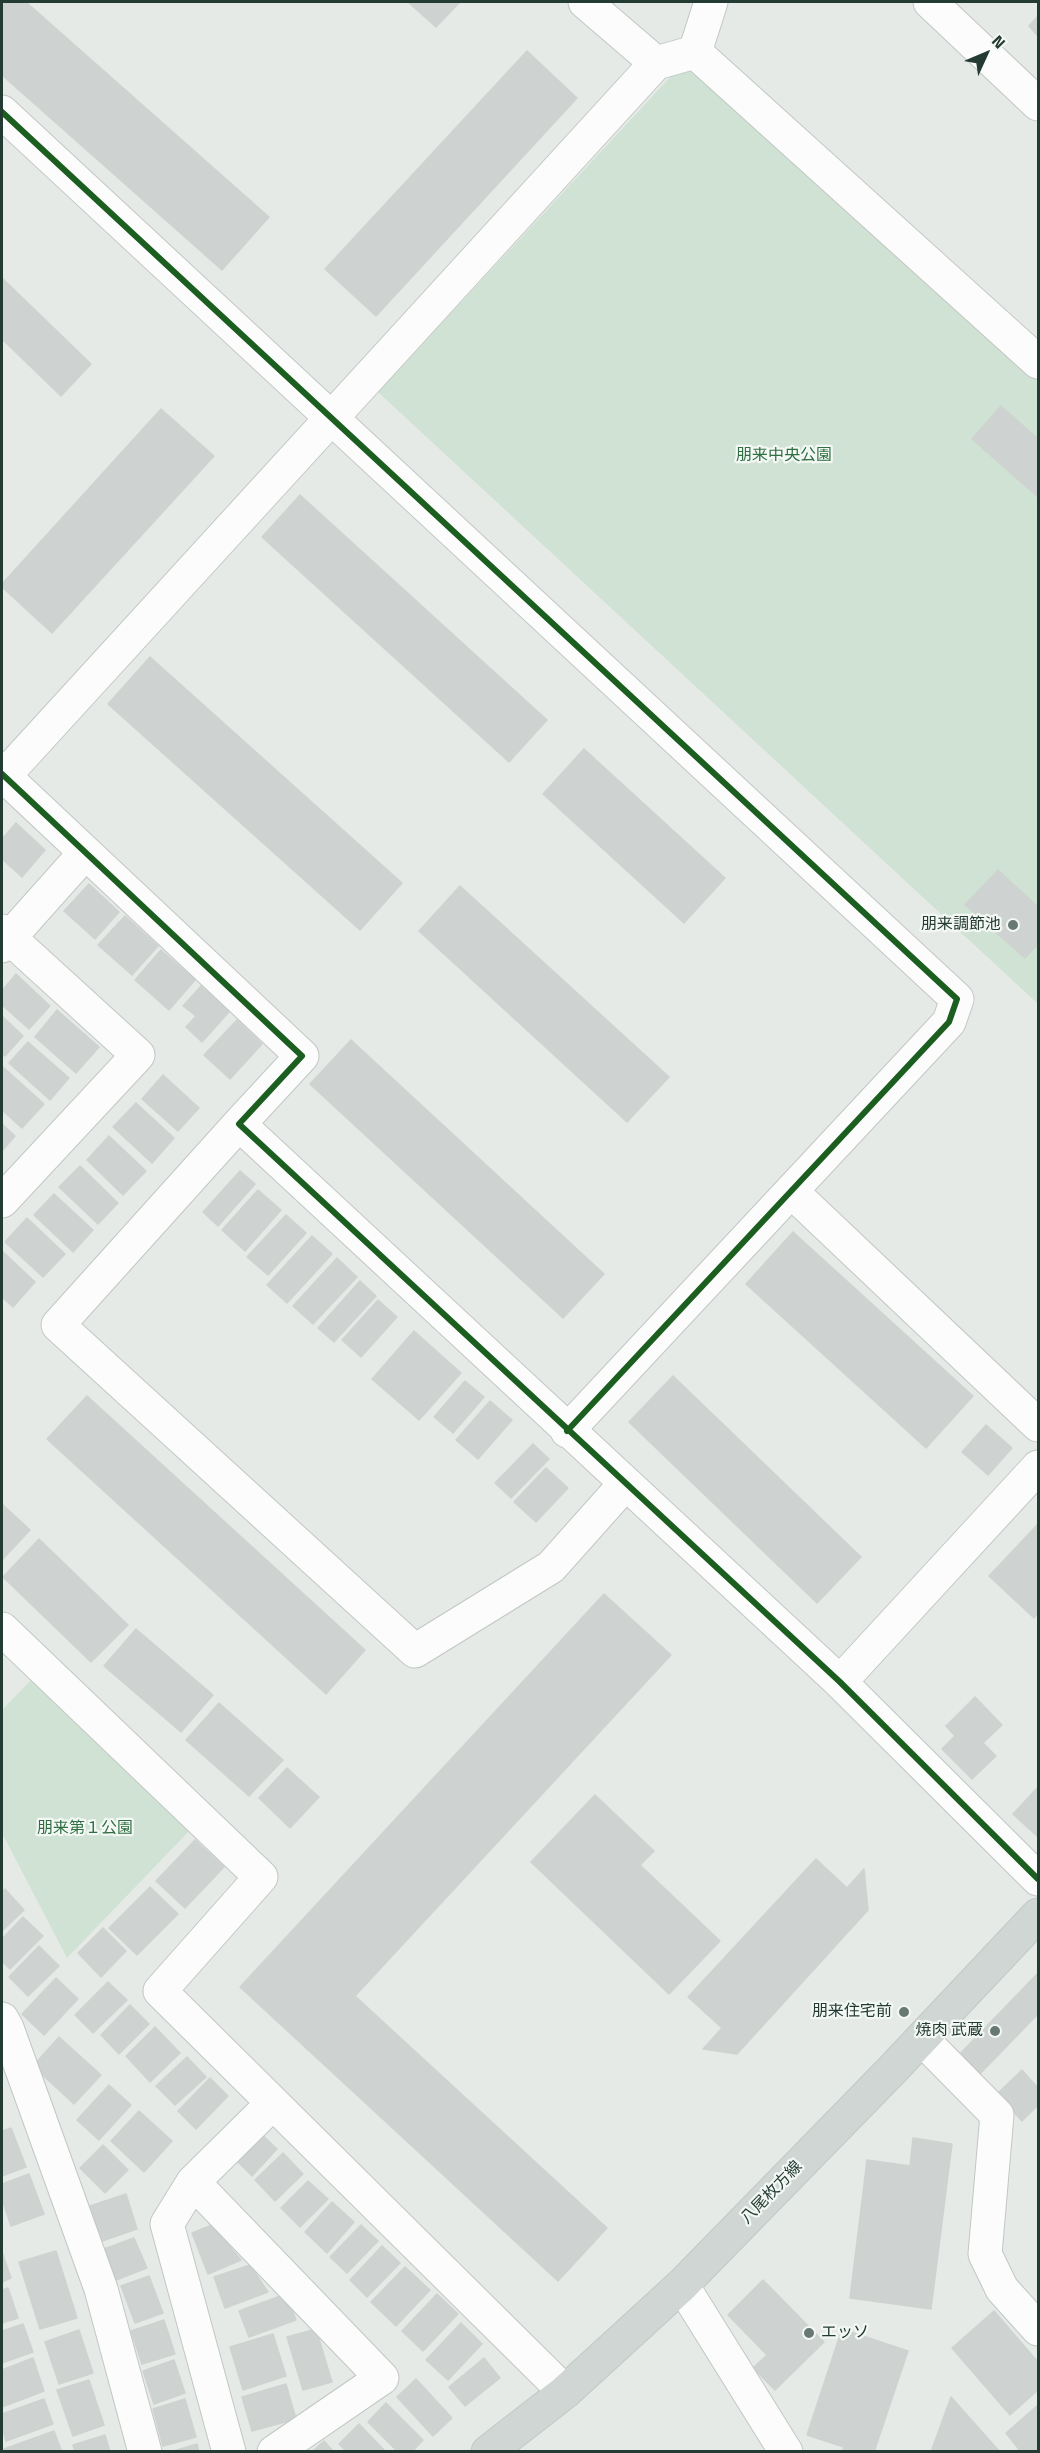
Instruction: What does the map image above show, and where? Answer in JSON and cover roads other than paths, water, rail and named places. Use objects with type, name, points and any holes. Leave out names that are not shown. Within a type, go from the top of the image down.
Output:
[{"type":"main road","name":"八尾枚方線","points":[[488,2451],[565,2392],[682,2286],[922,2039],[1038,1915]]},
{"type":"street","points":[[585,2],[656,63]]},
{"type":"street","points":[[695,52],[711,2]]},
{"type":"street","points":[[930,2],[1038,104]]},
{"type":"street","points":[[626,1484],[551,1567],[415,1651],[58,1325],[302,1056],[3,776],[656,63],[695,52]]},
{"type":"street","points":[[695,52],[1038,362]]},
{"type":"street","points":[[2,112],[957,999],[949,1022],[567,1431]]},
{"type":"street","points":[[2,1201],[138,1055],[4,938],[85,852]]},
{"type":"street","points":[[239,1124],[567,1431],[840,1682],[1038,1879]]},
{"type":"street","points":[[791,1191],[1038,1425]]},
{"type":"street","points":[[840,1682],[1038,1467]]},
{"type":"street","points":[[2,1629],[261,1877],[160,1990],[565,2392]]},
{"type":"street","points":[[2,2019],[101,2289],[145,2451]]},
{"type":"street","points":[[922,2039],[997,2115],[985,2254],[1002,2289],[1038,2329]]},
{"type":"street","points":[[230,2451],[167,2224],[192,2182],[273,2103]]},
{"type":"street","points":[[192,2182],[382,2378],[274,2451]]},
{"type":"street","points":[[682,2286],[784,2450]]},
{"type":"place","name":"朋来調節池","points":[[1013,925]]},
{"type":"place","name":"朋来住宅前","points":[[904,2012]]},
{"type":"place","name":"焼肉 武蔵","points":[[995,2031]]},
{"type":"place","name":"エッソ","points":[[809,2333]]},
{"type":"park label","name":"朋来中央公園","points":[[784,456]]},
{"type":"park label","name":"朋来第１公園","points":[[85,1829]]}]
